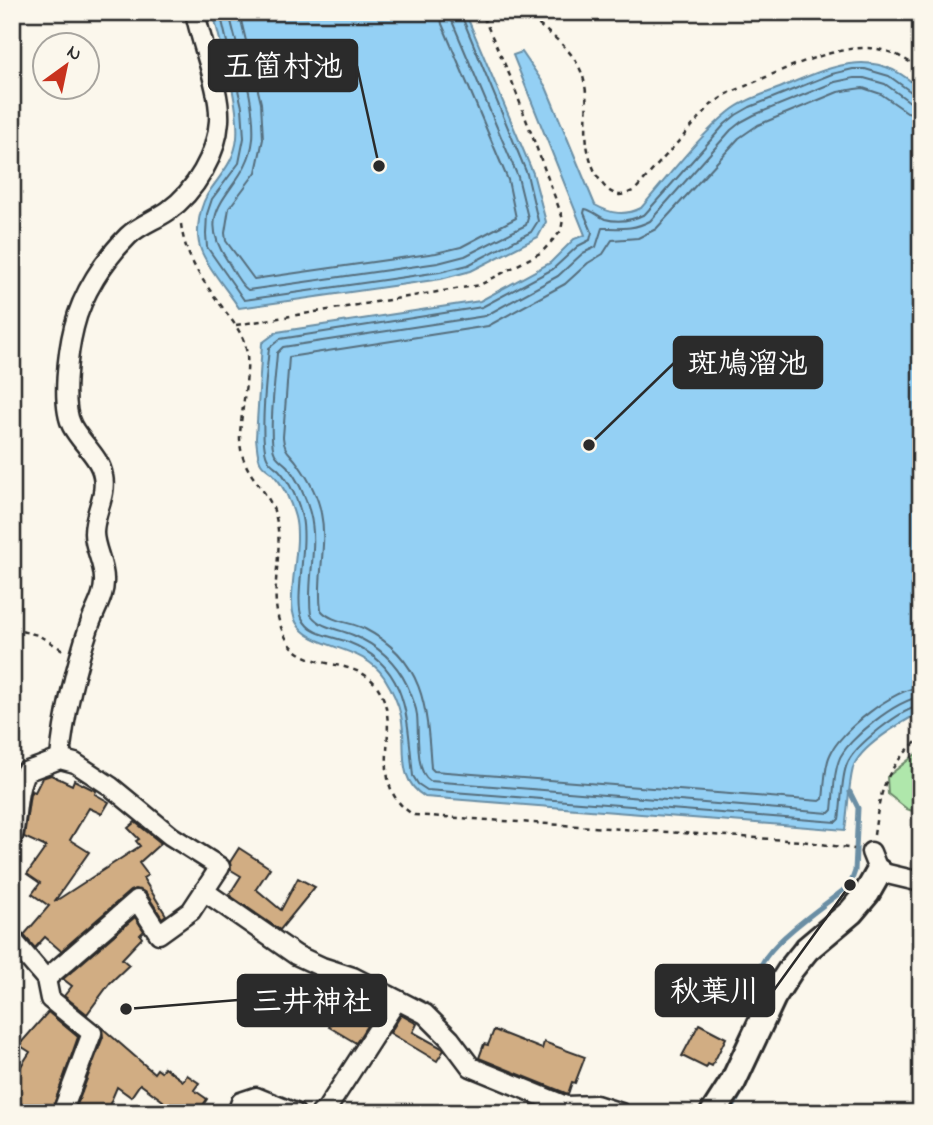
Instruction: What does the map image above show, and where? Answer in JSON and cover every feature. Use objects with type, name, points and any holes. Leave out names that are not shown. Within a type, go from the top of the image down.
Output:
[{"type":"street","points":[[60,759],[62,738],[78,669],[105,580],[94,535],[104,489],[103,473],[72,426],[67,411],[66,392],[74,327],[89,288],[127,237],[184,197],[207,163],[217,139],[219,118],[215,91],[195,12]]},
{"type":"street","points":[[12,837],[18,812],[19,785],[25,772],[60,759],[75,764],[110,786],[170,836],[220,867],[191,911],[159,934],[137,900],[46,979]]},
{"type":"street","points":[[713,1113],[733,1082],[773,997],[807,949],[851,912],[867,894],[875,862],[921,882]]},
{"type":"street","points":[[204,891],[296,955],[321,967],[353,977],[425,1014],[450,1039],[471,1067],[566,1106],[596,1105],[621,1113]]},
{"type":"street","points":[[12,939],[46,979],[50,999],[92,1033],[68,1111]]},
{"type":"street","points":[[321,1113],[326,1110],[397,1000]]},
{"type":"street","points":[[237,1113],[242,1101],[256,1097],[295,1113]]},
{"type":"path","points":[[236,325],[480,285],[542,252],[553,242],[561,231],[563,219],[510,76],[481,12]]},
{"type":"path","points":[[523,12],[559,41],[580,70],[585,86],[590,160],[606,187],[611,192],[623,195],[635,190],[711,105],[727,94],[837,51],[861,48],[881,50],[904,58],[921,69]]},
{"type":"path","points":[[184,197],[181,221],[188,256],[198,276],[236,325],[247,352],[240,439],[243,459],[253,480],[275,511],[278,528],[275,608],[280,625],[288,642],[301,655],[313,661],[338,664],[355,670],[369,679],[380,691],[388,710],[387,780],[403,808],[415,815],[801,841],[848,848]]},
{"type":"path","points":[[12,629],[53,641],[78,669]]},
{"type":"path","points":[[875,862],[883,784],[899,758],[921,738]]},
{"type":"green space","points":[[921,750],[921,814],[907,809],[888,794],[887,777]]},
{"type":"water","points":[[213,12],[465,12],[533,173],[546,222],[538,237],[471,271],[441,279],[239,308],[204,257],[198,235],[204,202],[231,159],[237,138],[233,92]]},
{"type":"water","points":[[522,52],[546,87],[595,205],[618,213],[641,208],[717,122],[754,98],[819,72],[854,64],[888,68],[904,76],[921,91],[921,712],[882,736],[857,760],[851,776],[845,830],[425,797],[409,781],[404,761],[401,716],[384,677],[375,666],[363,658],[313,638],[296,622],[292,600],[297,543],[295,517],[283,488],[261,463],[257,451],[262,343],[277,332],[480,301],[550,263],[574,239],[585,235],[513,55]]},
{"type":"building","points":[[51,775],[72,785],[74,780],[96,791],[95,794],[109,802],[102,814],[89,808],[70,840],[89,852],[54,902],[140,846],[136,841],[139,839],[128,828],[135,822],[161,843],[139,863],[148,875],[143,878],[166,915],[162,918],[146,893],[136,889],[130,891],[61,951],[45,937],[35,948],[21,932],[12,928],[12,921],[24,935],[49,906],[32,894],[40,883],[27,874],[46,847],[24,837],[30,794],[35,792],[42,778]]},
{"type":"building","points":[[239,848],[270,868],[256,889],[281,910],[298,878],[315,887],[280,930],[229,895],[241,876],[231,870],[230,862]]},
{"type":"building","points":[[135,917],[144,931],[140,935],[142,938],[122,959],[129,965],[110,983],[87,1014],[64,996],[72,986],[63,979]]},
{"type":"building","points":[[340,985],[380,1005],[356,1043],[329,1027],[343,1005],[333,998]]},
{"type":"building","points":[[48,1012],[78,1037],[51,1113],[12,1113],[12,1080],[30,1052],[19,1045]]},
{"type":"building","points":[[401,1015],[417,1024],[413,1032],[444,1050],[437,1061],[390,1033]]},
{"type":"building","points":[[699,1024],[726,1038],[712,1066],[708,1064],[706,1068],[682,1056]]},
{"type":"building","points":[[101,1027],[154,1073],[157,1069],[161,1072],[164,1067],[183,1081],[187,1075],[199,1083],[194,1090],[207,1099],[198,1113],[170,1113],[160,1105],[163,1101],[140,1084],[131,1097],[117,1087],[106,1113],[74,1113],[103,1037]]},
{"type":"building","points":[[494,1030],[542,1049],[544,1042],[585,1057],[568,1094],[479,1058],[484,1044],[488,1045]]},
{"type":"waterway","points":[[750,1004],[760,968],[773,948],[850,885],[855,871],[858,808],[850,792]]},
{"type":"waterway","points":[[730,1113],[743,1088]]},
{"type":"place","name":"五箇村池","points":[[379,166]]},
{"type":"place","name":"斑鳩溜池","points":[[589,445]]},
{"type":"place","name":"秋葉川","points":[[850,885]]},
{"type":"place","name":"三井神社","points":[[126,1009]]}]
